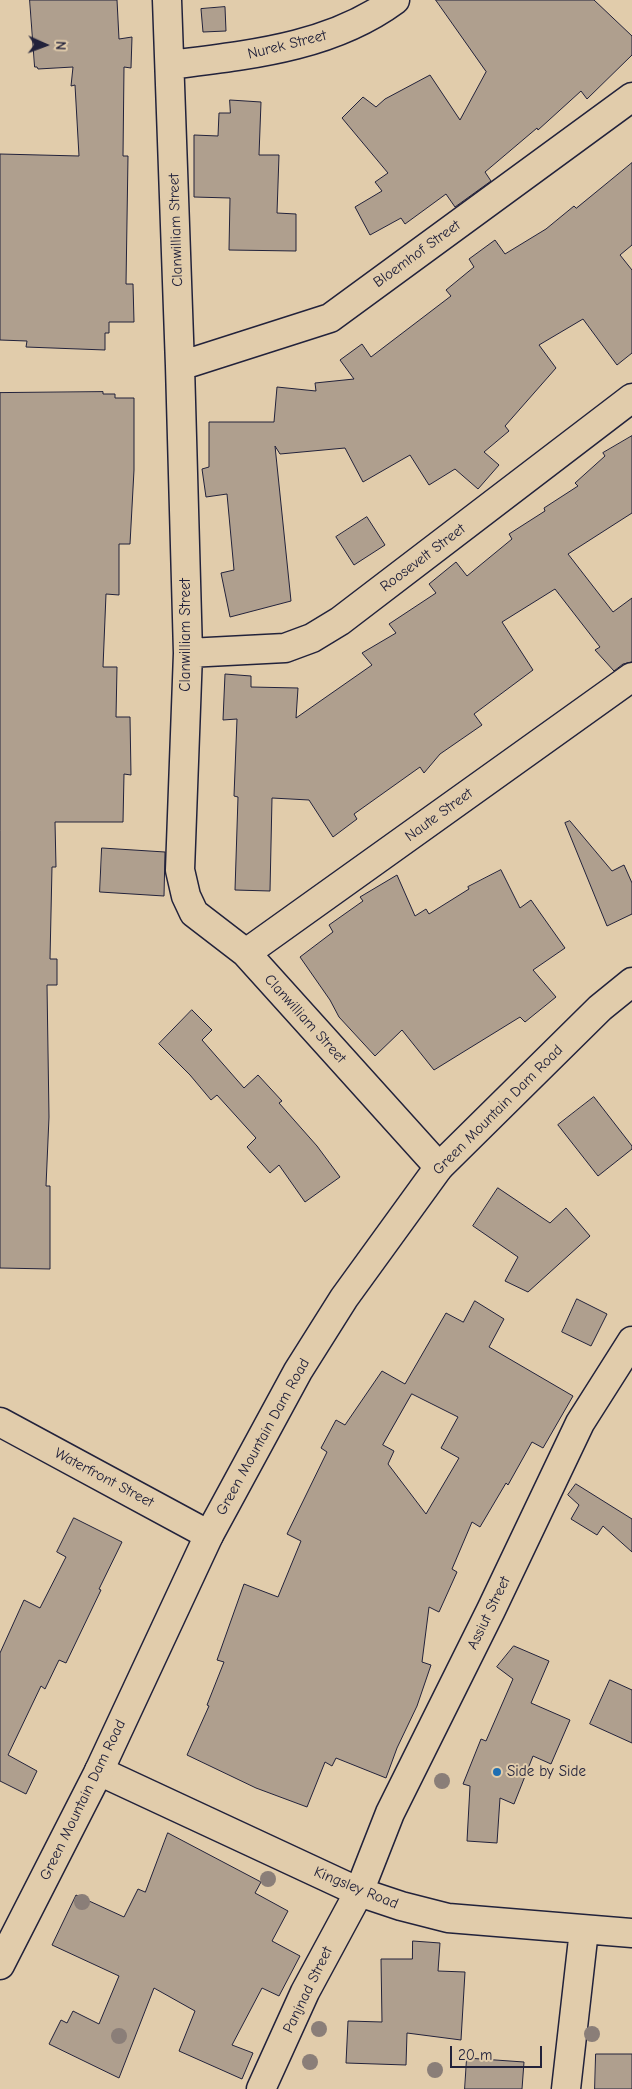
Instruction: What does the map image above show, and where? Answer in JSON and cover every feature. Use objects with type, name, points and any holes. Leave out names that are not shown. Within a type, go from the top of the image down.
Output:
[{"type":"street","name":"Clanwilliam Street","points":[[167,0],[188,653],[180,870],[186,896],[194,913],[246,953],[439,1167]]},
{"type":"street","name":"Nurek Street","points":[[170,66],[257,54],[328,36],[381,10],[395,0]]},
{"type":"street","name":"Bloemhof Street","points":[[180,366],[330,318],[632,98]]},
{"type":"street","name":"Roosevelt Street","points":[[188,653],[285,648],[312,638],[340,621],[632,398]]},
{"type":"street","name":"Naute Street","points":[[246,953],[632,677]]},
{"type":"street","name":"Green Mountain Dam Road","points":[[0,1965],[99,1771],[209,1535],[298,1371],[344,1298],[439,1167],[600,1008],[632,982]]},
{"type":"street","name":"Assiut Street","points":[[359,1892],[390,1812],[491,1610],[580,1423],[632,1340]]},
{"type":"street","name":"Waterfront Street","points":[[0,1422],[209,1535]]},
{"type":"street","name":"Kingsley Road","points":[[99,1771],[359,1892],[401,1906],[448,1918],[632,1933]]},
{"type":"street","name":"Panjnad Street","points":[[261,2089],[305,1992],[359,1892]]},
{"type":"street","points":[[566,2089],[584,1930]]},
{"type":"building","points":[[30,0],[117,0],[119,39],[132,37],[131,68],[124,67],[123,156],[128,156],[126,284],[133,284],[134,322],[109,322],[109,333],[105,333],[105,350],[26,347],[27,341],[0,340],[0,154],[79,156],[75,85],[71,86],[73,67],[38,69],[35,67]]},
{"type":"building","points":[[436,0],[594,0],[632,36],[632,55],[587,99],[581,91],[538,130],[537,128],[485,172],[491,181],[455,207],[446,194],[405,224],[401,218],[370,235],[355,207],[382,191],[375,182],[388,173],[342,118],[363,97],[376,107],[385,99],[430,75],[460,120],[486,72]]},
{"type":"building","points":[[225,7],[226,31],[203,32],[201,9]]},
{"type":"building","points":[[230,100],[261,102],[259,155],[279,155],[277,213],[296,214],[296,251],[229,250],[230,198],[194,197],[194,135],[218,136],[219,113],[230,113]]},
{"type":"building","points":[[632,163],[632,245],[620,255],[632,270],[632,353],[617,365],[583,319],[539,345],[556,368],[505,426],[509,431],[484,452],[499,465],[478,489],[455,469],[429,485],[410,455],[363,482],[345,448],[280,454],[275,446],[291,601],[230,617],[221,573],[234,570],[227,494],[206,497],[202,469],[209,467],[209,422],[274,422],[277,387],[316,391],[315,383],[354,379],[340,360],[362,344],[371,357],[451,296],[446,290],[474,267],[469,259],[495,240],[505,254],[546,229],[574,206],[576,208]]},
{"type":"building","points":[[103,392],[103,394],[115,394],[115,398],[134,398],[134,470],[130,544],[119,544],[119,595],[106,594],[103,667],[117,667],[116,717],[130,717],[131,775],[124,774],[123,822],[55,822],[56,867],[52,867],[50,959],[57,959],[57,985],[47,985],[49,1117],[46,1186],[50,1186],[50,1269],[0,1268],[0,393]]},
{"type":"building","points":[[632,436],[632,513],[568,554],[613,612],[632,598],[632,662],[623,664],[614,671],[595,650],[600,647],[555,589],[502,622],[533,670],[474,714],[482,725],[440,754],[424,773],[420,767],[354,814],[357,819],[333,837],[309,800],[272,798],[270,891],[235,890],[238,797],[234,796],[237,719],[223,720],[225,674],[251,676],[251,687],[298,688],[296,718],[372,665],[362,653],[396,633],[389,624],[436,593],[429,584],[456,562],[467,576],[512,539],[509,534],[545,511],[544,508],[578,486],[575,483],[605,456],[603,453]]},
{"type":"building","points":[[367,517],[385,545],[354,565],[336,537]]},
{"type":"building","points":[[570,821],[612,871],[624,865],[632,883],[632,914],[607,926],[565,823]]},
{"type":"building","points":[[102,848],[165,852],[164,896],[100,892]]},
{"type":"building","points":[[501,870],[520,908],[531,900],[565,948],[533,970],[556,997],[525,1022],[520,1017],[434,1070],[402,1030],[375,1056],[339,1017],[330,1000],[300,957],[333,932],[329,925],[363,901],[360,897],[397,875],[415,916],[426,909],[429,914],[469,889],[468,887]]},
{"type":"building","points":[[192,1010],[212,1030],[202,1040],[244,1088],[258,1075],[282,1101],[279,1103],[317,1146],[340,1177],[305,1202],[279,1165],[270,1173],[247,1147],[256,1138],[217,1095],[211,1100],[190,1075],[159,1044]]},
{"type":"building","points":[[594,1097],[632,1146],[632,1149],[598,1176],[558,1125]]},
{"type":"building","points":[[498,1188],[550,1223],[566,1208],[590,1236],[528,1292],[505,1281],[518,1257],[473,1226]]},
{"type":"building","points":[[577,1299],[607,1314],[591,1346],[562,1332]]},
{"type":"building","points":[[475,1301],[504,1319],[489,1347],[573,1396],[543,1448],[532,1442],[508,1485],[506,1483],[480,1527],[472,1522],[452,1569],[457,1572],[439,1612],[429,1607],[422,1662],[431,1665],[417,1706],[397,1748],[386,1778],[336,1758],[332,1766],[325,1762],[307,1807],[256,1788],[187,1755],[209,1706],[207,1705],[224,1662],[217,1660],[244,1584],[278,1597],[301,1541],[287,1534],[327,1452],[321,1448],[336,1420],[345,1425],[382,1371],[405,1384],[446,1313],[463,1322]],"holes":[[[412,1394],[458,1417],[441,1448],[459,1458],[426,1514],[388,1464],[394,1451],[383,1445]]]},
{"type":"building","points":[[576,1484],[632,1519],[632,1552],[603,1526],[597,1535],[571,1519],[579,1505],[568,1495]]},
{"type":"building","points":[[74,1518],[122,1542],[66,1663],[59,1660],[45,1689],[41,1686],[8,1755],[37,1771],[26,1794],[0,1781],[0,1653],[24,1600],[40,1608],[66,1557],[57,1552]]},
{"type":"building","points":[[514,1646],[549,1661],[531,1703],[570,1720],[551,1764],[533,1756],[514,1804],[500,1798],[497,1843],[467,1841],[470,1786],[463,1784],[481,1739],[486,1741],[513,1679],[497,1667]]},
{"type":"building","points":[[610,1680],[632,1690],[632,1743],[590,1724]]},
{"type":"building","points":[[168,1833],[261,1882],[255,1893],[288,1911],[272,1941],[300,1956],[279,1996],[262,1988],[232,2045],[253,2053],[242,2079],[179,2051],[195,2011],[154,1988],[119,2078],[49,2044],[61,2020],[67,2023],[73,2011],[99,2024],[119,1976],[52,1945],[76,1895],[124,1917],[138,1889],[145,1892]]},
{"type":"building","points":[[413,1941],[440,1943],[438,1971],[465,1972],[461,2040],[407,2033],[406,2065],[346,2063],[348,2021],[382,2022],[381,1959],[412,1959]]},
{"type":"building","points":[[596,2054],[632,2054],[632,2089],[595,2089]]},
{"type":"building","points":[[467,2058],[524,2062],[522,2089],[465,2089]]},
{"type":"place","name":"Side by Side","points":[[497,1772]]}]
